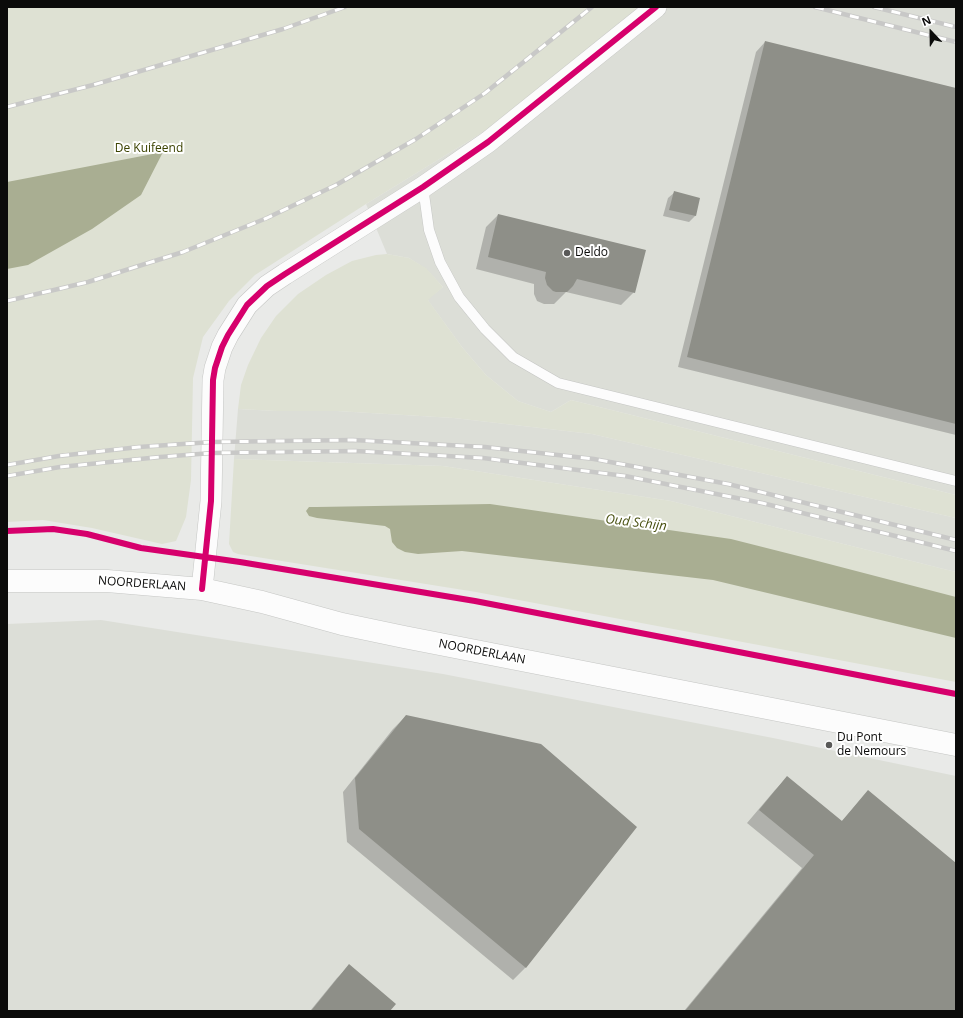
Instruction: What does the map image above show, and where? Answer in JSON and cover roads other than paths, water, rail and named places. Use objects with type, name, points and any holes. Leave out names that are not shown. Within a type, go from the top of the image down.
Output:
[{"type":"main road","name":"NOORDERLAAN","points":[[7,581],[107,581],[202,589],[262,602],[342,624],[404,637],[956,745]]},
{"type":"street","points":[[202,589],[211,501],[213,380],[219,355],[228,335],[247,305],[267,286],[423,188],[488,142],[656,7]]},
{"type":"lane","points":[[423,188],[429,230],[437,256],[459,297],[485,329],[513,356],[558,383],[956,481]]},
{"type":"railway","points":[[7,107],[93,85],[283,29],[345,7]]},
{"type":"railway","points":[[7,301],[88,282],[183,252],[267,218],[336,185],[416,139],[485,93],[592,7]]},
{"type":"railway","points":[[815,7],[956,42]]},
{"type":"railway","points":[[874,7],[956,27]]},
{"type":"railway","points":[[7,465],[59,456],[139,447],[212,442],[353,440],[485,447],[594,459],[728,484],[956,540]]},
{"type":"railway","points":[[7,476],[60,467],[212,453],[355,451],[483,458],[625,476],[762,503],[956,551]]},
{"type":"place","name":"Deldo","points":[[567,253]]},
{"type":"place","name":"Du Pont de Nemours","points":[[829,745]]},
{"type":"park label","name":"De Kuifeend","points":[[149,149]]},
{"type":"water label","name":"Oud Schijn","points":[[636,523]]}]
